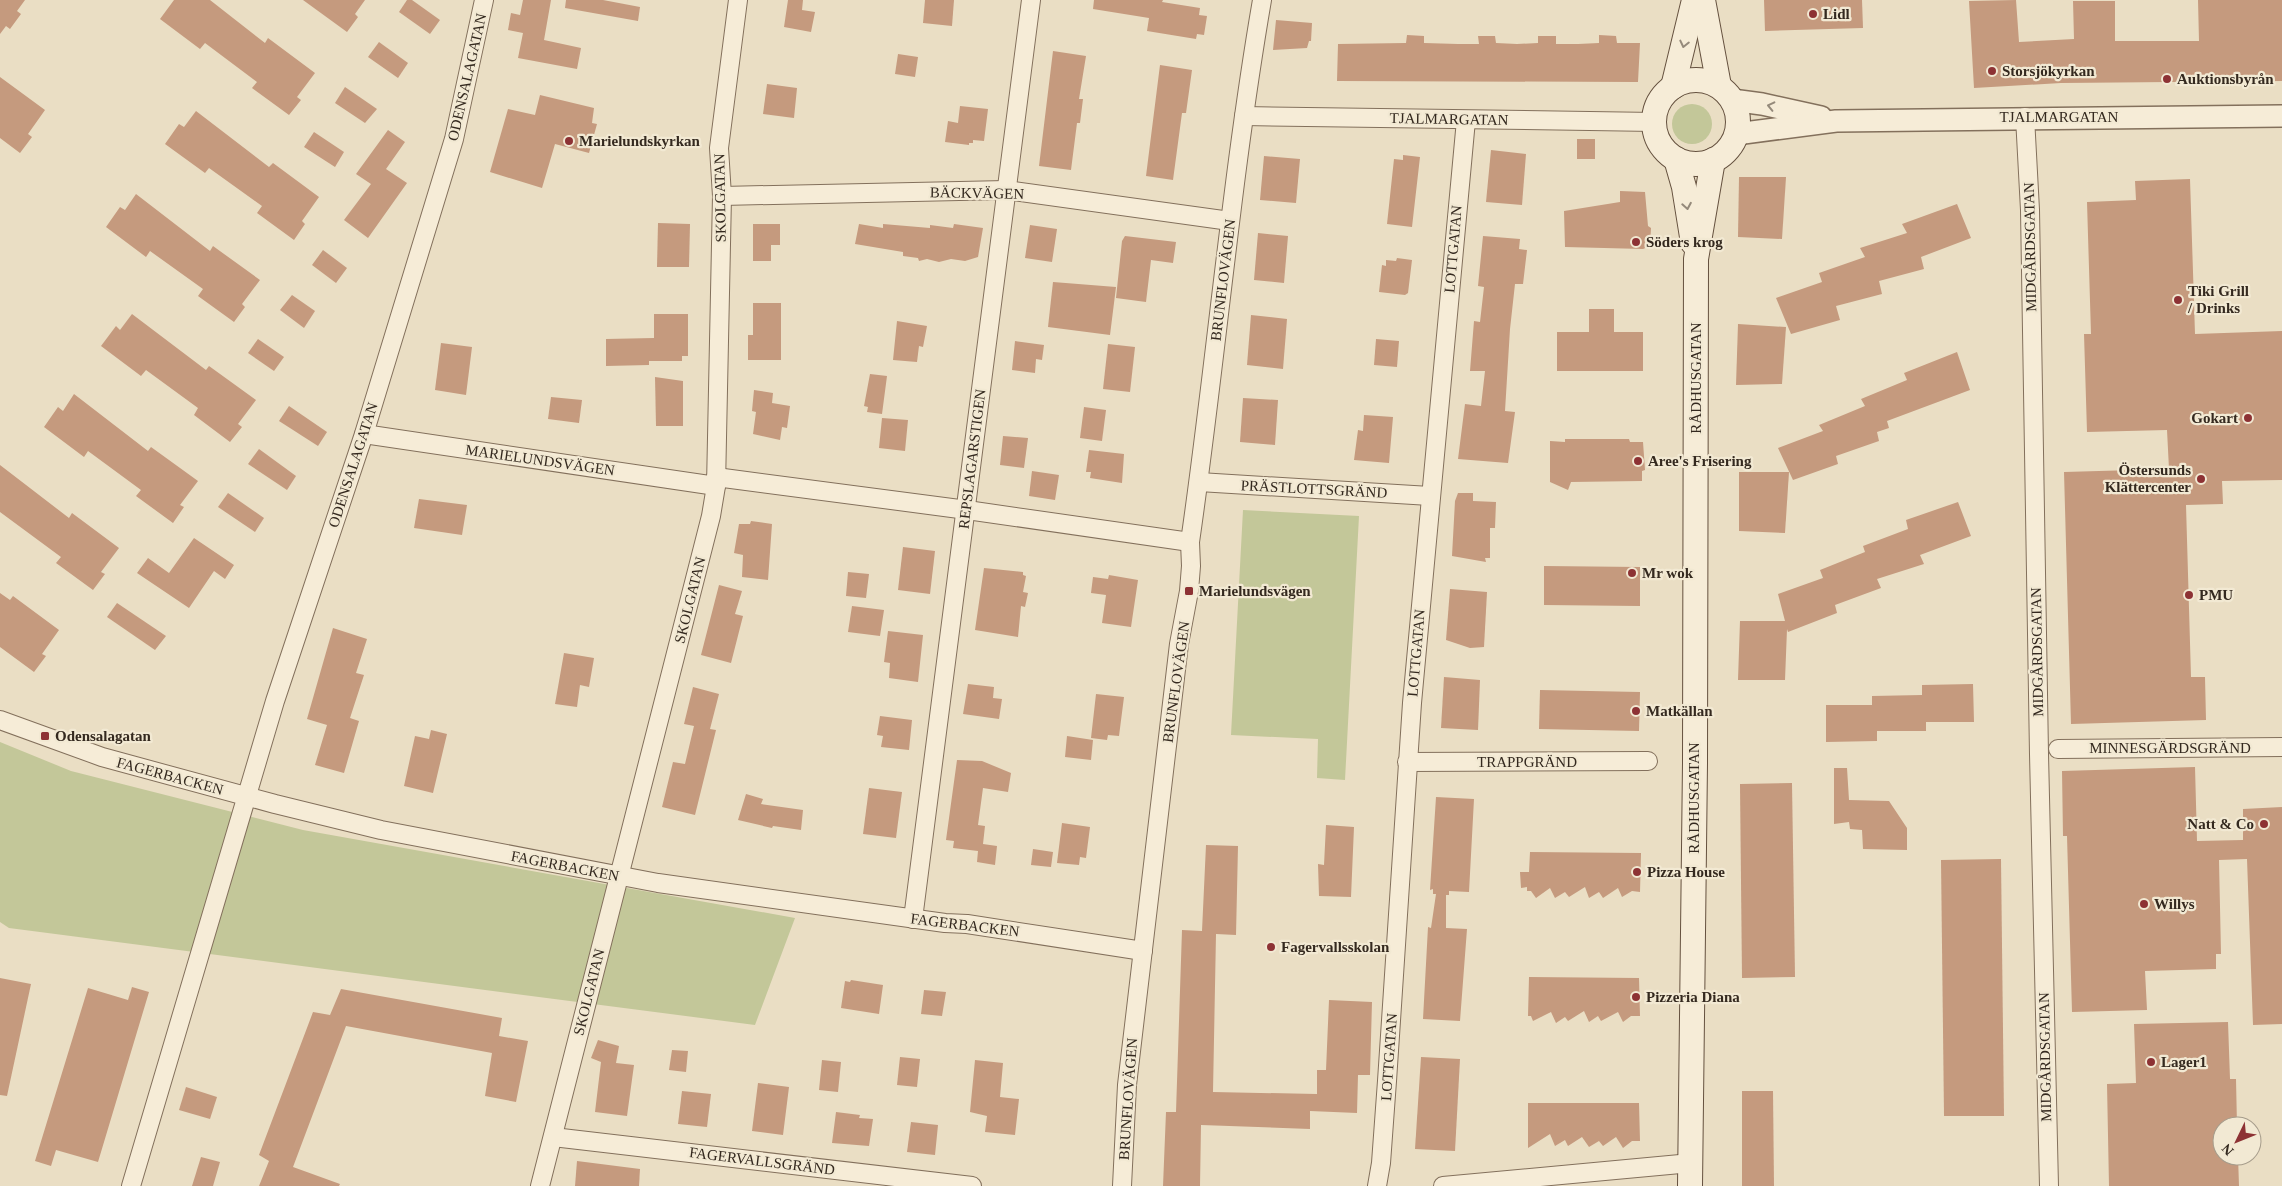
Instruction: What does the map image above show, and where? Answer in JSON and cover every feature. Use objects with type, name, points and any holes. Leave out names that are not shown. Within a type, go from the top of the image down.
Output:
[{"type":"main road","points":[[1673,87],[1694,0]]},
{"type":"main road","points":[[1703,0],[1725,93],[1737,111],[1736,134],[1723,154],[1713,160],[1695,163],[1676,159],[1665,150],[1657,138],[1655,122],[1656,109],[1662,97],[1673,87],[1684,82],[1696,80],[1708,81],[1725,93]]},
{"type":"main road","name":"RÅDHUSGATAN","points":[[1676,159],[1684,187],[1696,259]]},
{"type":"main road","name":"RÅDHUSGATAN","points":[[1691,1175],[1696,259],[1713,160]]},
{"type":"street","name":"ODENSALAGATAN","points":[[131,1186],[275,702],[364,434],[454,139],[484,0]]},
{"type":"street","name":"SKOLGATAN","points":[[540,1186],[700,563],[716,482],[722,196],[719,148],[738,0]]},
{"type":"street","name":"REPSLAGARSTIGEN","points":[[913,918],[1031,0]]},
{"type":"street","name":"BRUNFLOVÄGEN","points":[[1122,1186],[1126,1085],[1177,664],[1190,583],[1190,542],[1199,482],[1230,221],[1262,0]]},
{"type":"street","name":"TJALMARGATAN","points":[[1725,93],[1762,104],[1836,121]]},
{"type":"street","name":"TJALMARGATAN","points":[[1244,116],[1655,122]]},
{"type":"street","name":"TJALMARGATAN","points":[[1736,134],[1836,121],[2282,116]]},
{"type":"street","name":"MIDGÅRDSGATAN","points":[[2025,118],[2030,210],[2039,754],[2049,1186]]},
{"type":"street","name":"LOTTGATAN","points":[[1377,1186],[1381,1163],[1387,1081],[1407,762],[1466,120]]},
{"type":"street","name":"BÄCKVÄGEN","points":[[722,196],[1006,190],[1230,221]]},
{"type":"street","name":"MARIELUNDSVÄGEN","points":[[364,434],[716,482],[966,510],[1190,542]]},
{"type":"street","name":"PRÄSTLOTTSGRÄND","points":[[1199,482],[1430,496]]},
{"type":"street","name":"FAGERBACKEN","points":[[0,720],[102,758],[381,830],[619,877],[913,918],[977,925],[1143,951]]},
{"type":"street","name":"MINNESGÄRDSGRÄND","points":[[2058,748],[2282,747]]},
{"type":"street","name":"TRAPPGRÄND","points":[[1407,762],[1648,761]]},
{"type":"street","name":"FAGERVALLSGRÄND","points":[[553,1137],[972,1186]]},
{"type":"street","points":[[1443,1186],[1691,1175]]},
{"type":"green space","points":[[1696,104],[1703,107],[1709,113],[1712,124],[1711,132],[1703,141],[1696,144],[1688,144],[1681,141],[1673,132],[1672,120],[1675,113],[1684,105]]},
{"type":"green space","points":[[1243,510],[1359,516],[1345,780],[1317,778],[1318,739],[1231,735]]},
{"type":"green space","points":[[0,742],[71,771],[303,830],[795,918],[755,1025],[9,928],[0,922]]},
{"type":"building","points":[[0,0],[25,0],[17,11],[21,14],[10,29],[6,26],[0,34]]},
{"type":"building","points":[[174,0],[210,0],[265,43],[268,38],[315,73],[297,97],[301,100],[289,115],[252,88],[257,82],[205,43],[200,49],[160,19]]},
{"type":"building","points":[[303,0],[365,0],[355,14],[358,17],[347,32]]},
{"type":"building","points":[[407,0],[412,0],[440,20],[430,34],[399,12]]},
{"type":"building","points":[[523,0],[551,0],[544,40],[581,48],[577,69],[518,58],[523,33],[508,30],[511,13],[520,15]]},
{"type":"building","points":[[566,0],[603,0],[640,7],[638,21],[565,8]]},
{"type":"building","points":[[788,0],[803,0],[802,10],[815,12],[811,32],[784,27]]},
{"type":"building","points":[[925,0],[954,0],[952,26],[923,23]]},
{"type":"building","points":[[1094,0],[1163,0],[1162,2],[1200,8],[1199,15],[1207,16],[1204,35],[1197,34],[1196,39],[1147,31],[1149,18],[1093,9]]},
{"type":"building","name":"Lidl","points":[[1764,0],[1862,0],[1863,28],[1765,31]]},
{"type":"building","points":[[2016,0],[2019,42],[2074,39],[2073,1],[2115,1],[2115,41],[2199,41],[2198,0],[2282,0],[2282,81],[2061,83],[1974,88],[1969,1]]},
{"type":"building","points":[[1276,20],[1312,23],[1311,41],[1309,41],[1307,48],[1273,50]]},
{"type":"building","points":[[1407,35],[1424,36],[1424,43],[1458,44],[1479,44],[1478,36],[1495,36],[1496,43],[1517,44],[1538,43],[1538,36],[1556,36],[1556,44],[1578,44],[1599,43],[1599,35],[1616,36],[1617,43],[1640,43],[1638,82],[1337,81],[1338,44],[1406,43]]},
{"type":"building","points":[[379,42],[408,63],[398,78],[368,57]]},
{"type":"building","points":[[1053,51],[1086,56],[1079,99],[1083,99],[1080,123],[1077,123],[1071,170],[1039,166]]},
{"type":"building","points":[[898,54],[918,57],[915,77],[895,74]]},
{"type":"building","points":[[1160,65],[1192,70],[1186,113],[1182,113],[1173,180],[1146,176]]},
{"type":"building","points":[[0,77],[45,110],[28,134],[32,137],[20,153],[0,138]]},
{"type":"building","points":[[767,84],[797,88],[794,118],[763,114]]},
{"type":"building","points":[[345,87],[377,109],[365,123],[335,103]]},
{"type":"building","name":"Marielundskyrkan","points":[[540,95],[594,108],[592,123],[597,124],[589,153],[555,144],[542,188],[490,172],[508,109],[535,115]]},
{"type":"building","points":[[960,106],[988,109],[984,141],[973,140],[973,143],[969,143],[969,145],[945,142],[948,121],[958,123]]},
{"type":"building","points":[[196,111],[269,167],[273,163],[319,197],[302,221],[305,224],[294,240],[257,213],[262,206],[209,168],[205,173],[165,144],[179,124],[184,127]]},
{"type":"building","points":[[388,130],[405,142],[386,169],[407,183],[368,238],[344,220],[371,184],[356,174]]},
{"type":"building","points":[[314,132],[344,152],[335,167],[304,147]]},
{"type":"building","points":[[1577,139],[1595,139],[1595,159],[1577,159]]},
{"type":"building","points":[[1491,150],[1526,154],[1522,205],[1486,202]]},
{"type":"building","points":[[1403,155],[1420,157],[1412,227],[1387,224],[1394,159],[1403,160]]},
{"type":"building","points":[[1264,156],[1300,159],[1296,203],[1260,200]]},
{"type":"building","points":[[1739,177],[1786,177],[1782,239],[1738,237]]},
{"type":"building","points":[[2190,179],[2195,334],[2282,331],[2282,480],[2222,481],[2223,504],[2186,505],[2191,677],[2205,677],[2206,720],[2071,724],[2064,472],[2169,469],[2167,430],[2087,432],[2084,334],[2091,334],[2087,202],[2136,200],[2135,181]]},
{"type":"building","points":[[1620,191],[1645,192],[1648,226],[1651,228],[1650,246],[1643,249],[1565,247],[1564,211],[1620,202]]},
{"type":"building","points":[[136,194],[210,251],[213,246],[260,280],[242,304],[245,307],[234,322],[198,296],[203,289],[150,251],[146,257],[106,227],[120,207],[125,210]]},
{"type":"building","points":[[1957,204],[1971,238],[1921,257],[1924,269],[1879,281],[1882,294],[1836,306],[1840,320],[1791,334],[1776,298],[1822,282],[1819,273],[1865,257],[1860,248],[1907,233],[1902,224]]},
{"type":"building","points":[[658,223],[690,224],[689,267],[657,267]]},
{"type":"building","points":[[753,224],[780,224],[780,245],[771,245],[771,261],[753,261]]},
{"type":"building","points":[[859,224],[883,228],[883,224],[930,228],[930,225],[953,228],[954,224],[983,228],[978,257],[965,261],[951,259],[939,262],[927,259],[919,261],[918,258],[903,256],[903,252],[855,244]]},
{"type":"building","points":[[1030,225],[1057,229],[1052,262],[1025,258]]},
{"type":"building","points":[[1258,233],[1288,236],[1284,283],[1254,280]]},
{"type":"building","points":[[1125,236],[1176,242],[1173,263],[1151,260],[1146,302],[1116,298],[1122,241]]},
{"type":"building","points":[[1483,236],[1520,239],[1519,249],[1527,250],[1523,284],[1515,284],[1510,329],[1505,411],[1515,412],[1508,463],[1458,459],[1465,404],[1481,406],[1485,371],[1470,371],[1474,321],[1480,322],[1484,287],[1478,286]]},
{"type":"building","points":[[323,250],[347,268],[336,283],[312,265]]},
{"type":"building","points":[[1397,258],[1412,260],[1408,293],[1405,295],[1379,292],[1382,265],[1386,266],[1386,260],[1396,261]]},
{"type":"building","points":[[1053,282],[1116,287],[1110,335],[1048,327]]},
{"type":"building","points":[[292,295],[315,311],[304,328],[280,310]]},
{"type":"building","points":[[753,303],[781,303],[781,360],[748,360],[748,335],[753,335]]},
{"type":"building","points":[[1589,309],[1614,309],[1614,332],[1643,332],[1643,371],[1557,371],[1557,332],[1589,332]]},
{"type":"building","points":[[132,314],[206,370],[209,366],[256,400],[238,424],[242,427],[230,442],[194,415],[198,408],[146,370],[141,376],[101,346],[116,326],[120,330]]},
{"type":"building","points":[[654,314],[688,314],[688,356],[682,356],[682,361],[649,361],[649,365],[606,366],[606,339],[654,338]]},
{"type":"building","points":[[1251,315],[1287,319],[1283,369],[1247,365]]},
{"type":"building","points":[[897,321],[927,326],[923,347],[919,346],[917,362],[893,360]]},
{"type":"building","points":[[1738,324],[1786,327],[1782,384],[1736,385]]},
{"type":"building","points":[[258,339],[284,357],[274,371],[248,353]]},
{"type":"building","points":[[1376,339],[1399,341],[1397,367],[1374,365]]},
{"type":"building","points":[[1015,341],[1044,345],[1042,360],[1036,359],[1035,373],[1012,370]]},
{"type":"building","points":[[441,343],[472,347],[466,395],[435,390]]},
{"type":"building","points":[[1108,344],[1135,347],[1130,392],[1103,389]]},
{"type":"building","points":[[1957,352],[1970,390],[1887,421],[1889,428],[1877,432],[1879,441],[1836,456],[1838,464],[1793,480],[1778,448],[1823,431],[1819,425],[1865,406],[1861,399],[1907,380],[1904,373]]},
{"type":"building","points":[[870,374],[887,376],[882,414],[867,412],[868,407],[864,406]]},
{"type":"building","points":[[655,377],[683,381],[683,426],[656,426]]},
{"type":"building","points":[[754,390],[773,393],[772,403],[790,406],[787,428],[782,427],[780,440],[753,434],[756,412],[752,411]]},
{"type":"building","points":[[74,394],[148,451],[151,447],[198,481],[180,505],[184,507],[173,523],[136,496],[141,490],[88,451],[84,457],[44,427],[58,407],[63,411]]},
{"type":"building","points":[[551,397],[582,400],[579,423],[548,419]]},
{"type":"building","points":[[1243,398],[1278,400],[1275,445],[1240,442]]},
{"type":"building","points":[[289,406],[327,432],[318,446],[279,421]]},
{"type":"building","points":[[1084,407],[1106,410],[1102,441],[1080,438]]},
{"type":"building","points":[[1364,415],[1393,417],[1389,463],[1354,460],[1358,430],[1363,431]]},
{"type":"building","points":[[882,418],[908,420],[905,451],[879,448]]},
{"type":"building","points":[[1003,436],[1028,438],[1024,468],[1000,465]]},
{"type":"building","points":[[1565,439],[1629,439],[1630,442],[1643,442],[1645,470],[1642,471],[1642,481],[1571,482],[1568,490],[1550,482],[1550,441],[1565,442]]},
{"type":"building","points":[[259,449],[296,476],[287,490],[248,464]]},
{"type":"building","points":[[1089,450],[1124,454],[1122,483],[1090,478],[1091,472],[1086,472]]},
{"type":"building","points":[[0,465],[69,518],[72,513],[119,548],[101,572],[105,574],[93,590],[56,563],[61,557],[0,512]]},
{"type":"building","points":[[1032,471],[1059,475],[1055,500],[1029,496]]},
{"type":"building","points":[[1739,472],[1789,472],[1785,533],[1739,531]]},
{"type":"building","points":[[228,493],[264,518],[255,532],[218,507]]},
{"type":"building","points":[[1458,493],[1473,493],[1473,501],[1496,502],[1495,528],[1490,528],[1490,558],[1485,558],[1486,562],[1452,556],[1455,501]]},
{"type":"building","points":[[419,499],[467,505],[462,535],[414,528]]},
{"type":"building","points":[[1958,502],[1971,536],[1920,555],[1924,564],[1877,579],[1881,588],[1835,605],[1837,613],[1788,632],[1787,629],[1785,680],[1738,680],[1740,621],[1785,621],[1778,594],[1823,578],[1820,570],[1865,552],[1863,546],[1908,529],[1906,520]]},
{"type":"building","points":[[751,521],[772,524],[768,580],[742,577],[743,555],[734,553],[739,524],[750,524]]},
{"type":"building","points":[[194,538],[234,565],[225,579],[214,571],[189,608],[137,573],[148,558],[169,573]]},
{"type":"building","points":[[903,547],[935,551],[930,594],[898,590]]},
{"type":"building","points":[[1544,566],[1640,567],[1640,606],[1544,605]]},
{"type":"building","points":[[984,568],[1023,572],[1023,575],[1026,576],[1023,592],[1028,593],[1025,607],[1021,606],[1018,637],[975,630]]},
{"type":"building","points":[[848,572],[869,574],[866,598],[846,596]]},
{"type":"building","points":[[1109,575],[1138,580],[1131,627],[1102,623],[1106,595],[1091,593],[1093,577],[1108,579]]},
{"type":"building","points":[[719,585],[742,591],[735,614],[743,616],[731,663],[701,655]]},
{"type":"building","points":[[1450,589],[1487,592],[1484,647],[1470,648],[1446,640]]},
{"type":"building","points":[[0,593],[10,600],[13,596],[59,630],[42,654],[46,656],[34,672],[0,647]]},
{"type":"building","points":[[117,603],[166,636],[155,650],[107,617]]},
{"type":"building","points":[[852,606],[884,610],[880,636],[848,632]]},
{"type":"building","points":[[333,628],[367,639],[356,673],[364,675],[350,718],[359,721],[344,773],[315,765],[327,725],[307,719]]},
{"type":"building","points":[[888,631],[923,635],[918,682],[889,678],[890,663],[884,662]]},
{"type":"building","points":[[564,653],[594,658],[589,687],[580,685],[577,707],[555,704]]},
{"type":"building","points":[[1444,677],[1480,680],[1478,730],[1441,728]]},
{"type":"building","points":[[968,684],[994,687],[993,698],[1002,699],[999,719],[963,714]]},
{"type":"building","points":[[1973,684],[1974,722],[1926,722],[1926,731],[1877,731],[1877,741],[1826,742],[1826,705],[1872,705],[1872,696],[1922,695],[1922,685]]},
{"type":"building","points":[[693,687],[719,694],[710,729],[716,730],[695,815],[662,807],[673,762],[685,764],[694,726],[684,724]]},
{"type":"building","points":[[1540,690],[1640,692],[1639,731],[1539,729]]},
{"type":"building","points":[[1096,694],[1124,697],[1119,736],[1108,735],[1107,740],[1091,738]]},
{"type":"building","points":[[880,716],[912,720],[909,750],[881,747],[883,736],[877,735]]},
{"type":"building","points":[[431,730],[447,734],[433,793],[404,786],[415,736],[429,739]]},
{"type":"building","points":[[1067,736],[1093,740],[1091,760],[1065,757]]},
{"type":"building","points":[[957,760],[982,761],[1011,773],[1008,792],[983,788],[978,825],[985,826],[983,844],[997,846],[995,865],[977,862],[978,851],[953,848],[954,841],[946,840]]},
{"type":"building","name":"Willys","points":[[2195,767],[2197,841],[2243,840],[2243,809],[2282,807],[2282,1024],[2253,1025],[2247,859],[2219,860],[2221,954],[2216,954],[2216,969],[2145,971],[2147,1010],[2072,1012],[2067,836],[2063,836],[2062,771]]},
{"type":"building","points":[[1834,768],[1847,768],[1849,800],[1889,801],[1907,828],[1907,850],[1863,849],[1862,830],[1850,829],[1849,822],[1834,824]]},
{"type":"building","points":[[1792,783],[1795,977],[1742,978],[1740,784]]},
{"type":"building","points":[[869,788],[902,792],[896,838],[863,834]]},
{"type":"building","points":[[746,794],[763,799],[761,804],[803,810],[801,830],[773,826],[772,828],[738,820]]},
{"type":"building","points":[[1436,797],[1474,799],[1469,892],[1449,891],[1449,895],[1446,895],[1446,928],[1467,929],[1460,1021],[1423,1019],[1428,927],[1431,928],[1436,894],[1433,894],[1433,889],[1430,890]]},
{"type":"building","points":[[1062,823],[1090,827],[1086,858],[1080,857],[1079,865],[1057,863]]},
{"type":"building","points":[[1326,825],[1354,827],[1351,897],[1319,896],[1318,864],[1324,865]]},
{"type":"building","points":[[1206,845],[1238,846],[1236,935],[1216,934],[1213,1092],[1317,1094],[1317,1070],[1326,1070],[1329,1000],[1372,1002],[1370,1075],[1358,1075],[1357,1113],[1310,1111],[1310,1129],[1201,1125],[1200,1186],[1163,1186],[1166,1112],[1176,1112],[1182,930],[1202,931]]},
{"type":"building","points":[[1033,849],[1053,852],[1051,867],[1031,865]]},
{"type":"building","points":[[1530,852],[1641,853],[1640,892],[1632,891],[1622,897],[1618,888],[1603,898],[1599,892],[1589,898],[1585,887],[1569,897],[1565,892],[1555,898],[1550,888],[1536,898],[1531,891],[1527,891],[1527,887],[1521,888],[1520,872],[1529,872]]},
{"type":"building","points":[[2001,859],[2004,1116],[1944,1116],[1941,860]]},
{"type":"building","points":[[1529,977],[1639,978],[1640,1016],[1631,1016],[1623,1022],[1618,1012],[1601,1021],[1598,1016],[1589,1022],[1584,1011],[1568,1021],[1565,1017],[1556,1023],[1551,1012],[1533,1021],[1531,1016],[1528,1016]]},
{"type":"building","points":[[0,978],[31,984],[7,1096],[0,1095]]},
{"type":"building","points":[[851,980],[883,985],[879,1014],[841,1008],[845,981],[850,982]]},
{"type":"building","points":[[132,987],[149,992],[98,1162],[56,1150],[51,1166],[35,1161],[88,988],[128,1000]]},
{"type":"building","points":[[341,989],[502,1018],[499,1036],[528,1041],[516,1102],[485,1096],[492,1053],[346,1026],[293,1167],[340,1184],[339,1186],[259,1186],[269,1161],[259,1155],[313,1012],[330,1015]]},
{"type":"building","points":[[924,990],[946,992],[942,1016],[921,1014]]},
{"type":"building","points":[[2228,1022],[2230,1079],[2236,1079],[2237,1116],[2212,1116],[2212,1166],[2238,1166],[2239,1186],[2109,1186],[2107,1084],[2136,1083],[2134,1024]]},
{"type":"building","points":[[598,1040],[619,1046],[616,1063],[634,1065],[627,1116],[595,1112],[601,1062],[591,1058]]},
{"type":"building","points":[[672,1050],[688,1051],[686,1072],[669,1070]]},
{"type":"building","points":[[900,1057],[920,1059],[917,1087],[897,1085]]},
{"type":"building","points":[[1421,1057],[1460,1059],[1455,1151],[1415,1149]]},
{"type":"building","points":[[822,1060],[841,1062],[838,1092],[819,1090]]},
{"type":"building","points":[[975,1060],[1003,1063],[1000,1097],[1019,1099],[1015,1135],[985,1132],[987,1116],[970,1112]]},
{"type":"building","points":[[758,1083],[789,1087],[783,1135],[752,1131]]},
{"type":"building","points":[[186,1087],[217,1097],[210,1119],[179,1110]]},
{"type":"building","points":[[682,1091],[711,1094],[707,1127],[678,1124]]},
{"type":"building","points":[[1742,1091],[1773,1091],[1774,1186],[1742,1186]]},
{"type":"building","points":[[1528,1103],[1639,1103],[1640,1141],[1632,1141],[1623,1148],[1616,1137],[1603,1146],[1599,1141],[1589,1147],[1582,1137],[1568,1146],[1565,1140],[1555,1146],[1550,1134],[1528,1148]]},
{"type":"building","points":[[836,1112],[860,1115],[859,1118],[873,1119],[869,1146],[832,1143]]},
{"type":"building","points":[[911,1122],[938,1125],[935,1155],[907,1152]]},
{"type":"building","points":[[201,1157],[220,1162],[213,1186],[192,1186]]},
{"type":"building","points":[[577,1161],[640,1169],[639,1186],[575,1186]]},
{"type":"place","name":"Lidl","points":[[1813,14]]},
{"type":"place","name":"Storsjökyrkan","points":[[1992,71]]},
{"type":"place","name":"Auktionsbyrån","points":[[2167,79]]},
{"type":"place","name":"Marielundskyrkan","points":[[569,141]]},
{"type":"place","name":"Söders krog","points":[[1636,242]]},
{"type":"place","name":"Tiki Grill / Drinks","points":[[2178,300]]},
{"type":"place","name":"Gokart","points":[[2248,418]]},
{"type":"place","name":"Aree's Frisering","points":[[1638,461]]},
{"type":"place","name":"Östersunds Klättercenter","points":[[2201,479]]},
{"type":"place","name":"Mr wok","points":[[1632,573]]},
{"type":"place","name":"Marielundsvägen","points":[[1189,591]]},
{"type":"place","name":"PMU","points":[[2189,595]]},
{"type":"place","name":"Matkällan","points":[[1636,711]]},
{"type":"place","name":"Odensalagatan","points":[[45,736]]},
{"type":"place","name":"Natt & Co","points":[[2264,824]]},
{"type":"place","name":"Pizza House","points":[[1637,872]]},
{"type":"place","name":"Willys","points":[[2144,904]]},
{"type":"place","name":"Fagervallsskolan","points":[[1271,947]]},
{"type":"place","name":"Pizzeria Diana","points":[[1636,997]]},
{"type":"place","name":"Lager1","points":[[2151,1062]]}]
